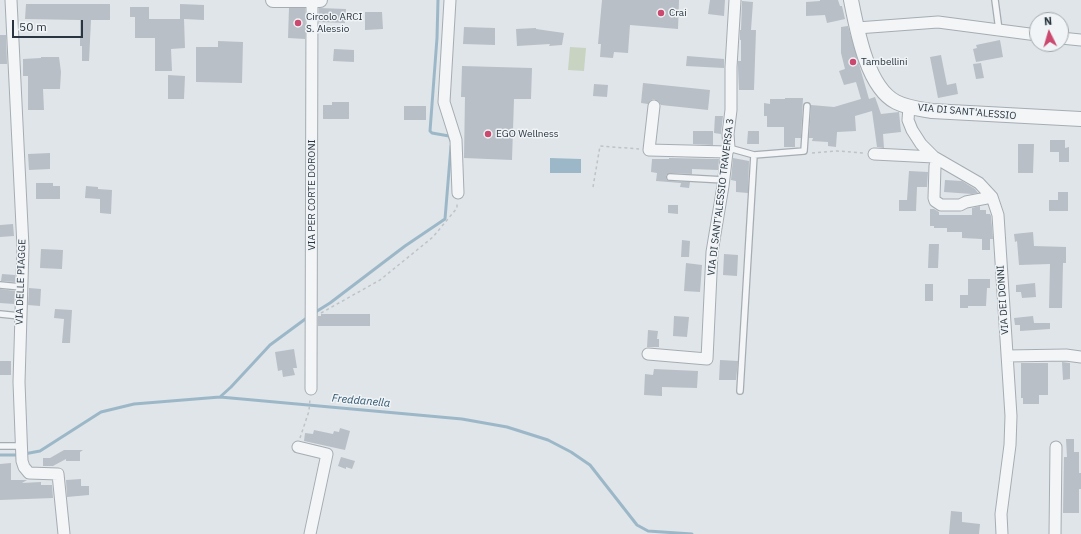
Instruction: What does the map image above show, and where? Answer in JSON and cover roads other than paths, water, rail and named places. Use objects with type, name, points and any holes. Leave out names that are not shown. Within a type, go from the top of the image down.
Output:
[{"type":"street","name":"VIA DELLE PIAGGE","points":[[11,0],[23,247],[19,382],[22,461],[24,467],[29,473],[58,474],[64,534]]},
{"type":"street","points":[[273,0],[320,0]]},
{"type":"street","name":"VIA PER CORTE DORONI","points":[[311,395],[312,0]]},
{"type":"street","points":[[450,0],[444,102],[456,140],[458,193]]},
{"type":"street","name":"VIA DI SANT'ALESSIO TRAVERSA 3","points":[[648,354],[707,359],[712,252],[728,150],[735,0]]},
{"type":"street","name":"VIA DI SANT'ALESSIO","points":[[851,0],[857,28],[870,72],[886,94],[896,102],[909,107],[932,111],[1081,119]]},
{"type":"street","points":[[857,28],[938,22],[1029,34]]},
{"type":"street","points":[[1069,39],[1081,40]]},
{"type":"street","points":[[654,106],[649,150],[728,150]]},
{"type":"street","name":"VIA DEI DONNI","points":[[909,107],[908,120],[912,130],[921,144],[936,158],[979,183],[992,198],[998,215],[1012,416],[1010,445],[1001,514],[1002,534]]},
{"type":"street","points":[[874,154],[936,158],[934,198],[935,201],[941,205],[960,205],[966,202],[992,198]]},
{"type":"street","points":[[1007,356],[1066,355],[1081,357]]},
{"type":"street","points":[[298,447],[327,454],[310,534]]},
{"type":"street","points":[[1055,534],[1056,447]]},
{"type":"lane","points":[[994,0],[998,30]]},
{"type":"lane","points":[[728,150],[754,156],[804,151],[806,106]]},
{"type":"lane","points":[[740,391],[754,156]]},
{"type":"lane","points":[[670,177],[724,180]]},
{"type":"lane","points":[[0,285],[21,288]]},
{"type":"lane","points":[[0,314],[20,316]]},
{"type":"lane","points":[[0,446],[21,446]]},
{"type":"water","points":[[550,158],[581,159],[581,173],[550,173]]},
{"type":"waterway","points":[[438,0],[437,38],[430,131],[432,133],[449,136],[451,141]]},
{"type":"waterway","points":[[314,313],[330,303],[405,246],[445,219],[451,146]]},
{"type":"waterway","points":[[220,397],[270,345],[308,317]]},
{"type":"waterway","name":"Freddanella","points":[[24,454],[40,451],[101,412],[134,404],[220,397],[462,419],[507,427],[548,440],[571,452],[590,465],[637,525],[648,531],[692,534]]},
{"type":"waterway","name":"Freddanella","points":[[0,455],[19,455]]},
{"type":"place","name":"Crai","points":[[661,13]]},
{"type":"place","name":"Circolo ARCI S. Alessio","points":[[298,23]]},
{"type":"place","name":"Tambellini","points":[[853,62]]},
{"type":"place","name":"EGO Wellness","points":[[488,134]]}]
